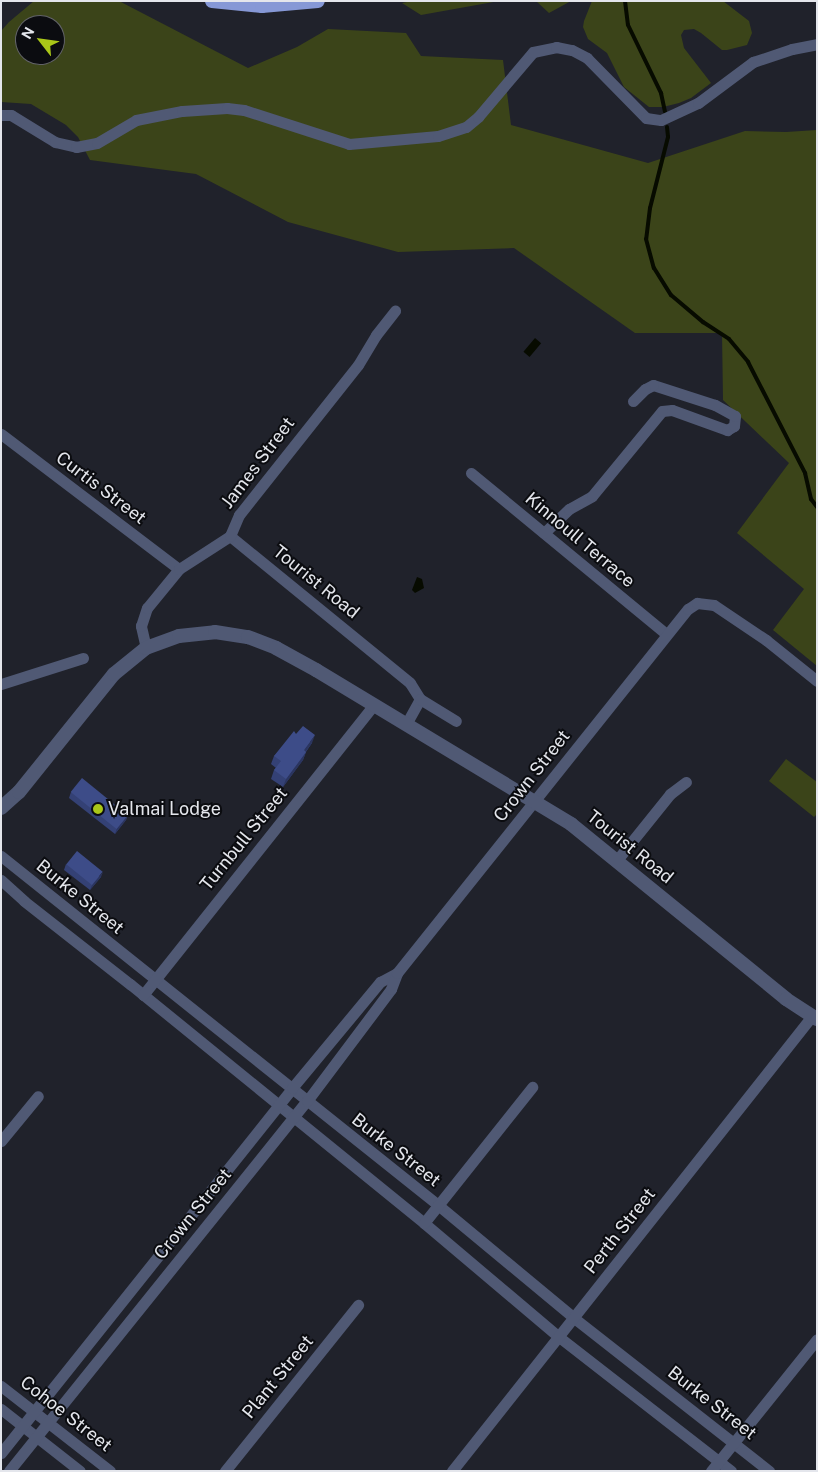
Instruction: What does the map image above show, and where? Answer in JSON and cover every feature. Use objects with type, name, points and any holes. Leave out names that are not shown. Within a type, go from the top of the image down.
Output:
[{"type":"highway","points":[[212,1],[262,6],[318,1]]},
{"type":"street","points":[[1,115],[10,115],[55,142],[76,147],[97,143],[136,120],[182,111],[227,108],[244,110],[349,144],[438,136],[466,127],[478,117],[533,52],[556,47],[572,50],[587,58],[603,72],[646,118],[661,120],[698,103],[753,62],[792,49],[817,44]]},
{"type":"street","name":"James Street","points":[[146,648],[141,626],[147,608],[179,569],[230,536],[239,515],[358,365],[376,335],[395,311]]},
{"type":"street","points":[[544,533],[569,509],[592,496],[662,411],[672,410],[727,430],[734,426],[735,416],[716,405],[653,385],[645,389],[633,401]]},
{"type":"street","name":"Curtis Street","points":[[1,434],[179,569]]},
{"type":"street","name":"Kinnoull Terrace","points":[[471,473],[666,634]]},
{"type":"street","name":"Tourist Road","points":[[230,536],[410,683],[420,699],[456,721]]},
{"type":"street","name":"Crown Street","points":[[8,1471],[307,1101],[391,989],[396,973],[535,801],[666,634],[688,609],[697,603],[714,604],[766,640],[817,681]]},
{"type":"street","name":"Tourist Road","points":[[146,648],[179,636],[215,632],[248,638],[276,648],[571,824],[786,999],[815,1017]]},
{"type":"street","points":[[1,808],[19,792],[114,674],[146,648]]},
{"type":"street","points":[[1,684],[83,658]]},
{"type":"street","points":[[406,724],[420,699]]},
{"type":"street","name":"Turnbull Street","points":[[142,994],[374,705]]},
{"type":"street","points":[[617,860],[670,794],[686,782]]},
{"type":"street","name":"Burke Street","points":[[1,856],[438,1205],[574,1318],[769,1471]]},
{"type":"street","points":[[1,880],[24,902],[142,994],[424,1223],[559,1337],[732,1471]]},
{"type":"street","name":"Crown Street","points":[[1,1453],[292,1088],[380,982],[396,973]]},
{"type":"street","name":"Perth Street","points":[[452,1471],[815,1017]]},
{"type":"street","points":[[424,1223],[532,1087]]},
{"type":"street","points":[[1,1141],[38,1096]]},
{"type":"street","name":"Plant Street","points":[[225,1471],[358,1304]]},
{"type":"street","points":[[711,1471],[817,1339]]},
{"type":"street","name":"Cohoe Street","points":[[1,1386],[110,1471]]},
{"type":"street","name":"Cohoe Street","points":[[1,1408],[80,1471]]},
{"type":"green space","points":[[34,1],[119,1],[248,68],[297,47],[328,29],[406,33],[421,56],[503,60],[511,125],[648,163],[745,131],[786,132],[817,130],[817,666],[773,630],[804,589],[737,533],[789,463],[723,400],[722,333],[635,333],[514,248],[398,252],[288,222],[196,174],[90,160],[78,137],[66,125],[31,104],[1,102],[1,31],[15,17],[15,65],[65,65],[65,15],[17,15]]},
{"type":"green space","points":[[412,1],[499,1],[421,15],[402,3]]},
{"type":"green space","points":[[536,1],[571,1],[549,13]]},
{"type":"green space","points":[[592,1],[723,1],[749,21],[752,33],[747,45],[722,50],[694,29],[684,30],[681,35],[684,48],[711,83],[691,98],[679,103],[663,107],[649,107],[624,87],[607,53],[588,39],[583,27]]},
{"type":"green space","points":[[786,759],[817,782],[817,814],[814,817],[769,781]]},
{"type":"shaded area","points":[[535,338],[541,343],[530,357],[523,352]]},
{"type":"shaded area","points":[[417,577],[422,579],[424,588],[415,593],[412,590]]},
{"type":"building","points":[[303,726],[315,735],[304,750],[306,752],[286,779],[274,770],[281,761],[274,756],[294,731],[296,734]]},
{"type":"building","name":"Valmai Lodge","points":[[82,778],[128,815],[117,829],[71,792]]},
{"type":"building","points":[[77,851],[103,872],[92,885],[66,864]]},
{"type":"waterway","points":[[625,1],[628,25],[661,93],[665,112]]},
{"type":"waterway","points":[[667,127],[668,137],[650,208],[646,239],[654,268],[671,295],[703,322],[729,339],[748,362],[805,473],[811,499],[817,507]]},
{"type":"place","name":"Valmai Lodge","points":[[98,809]]}]
